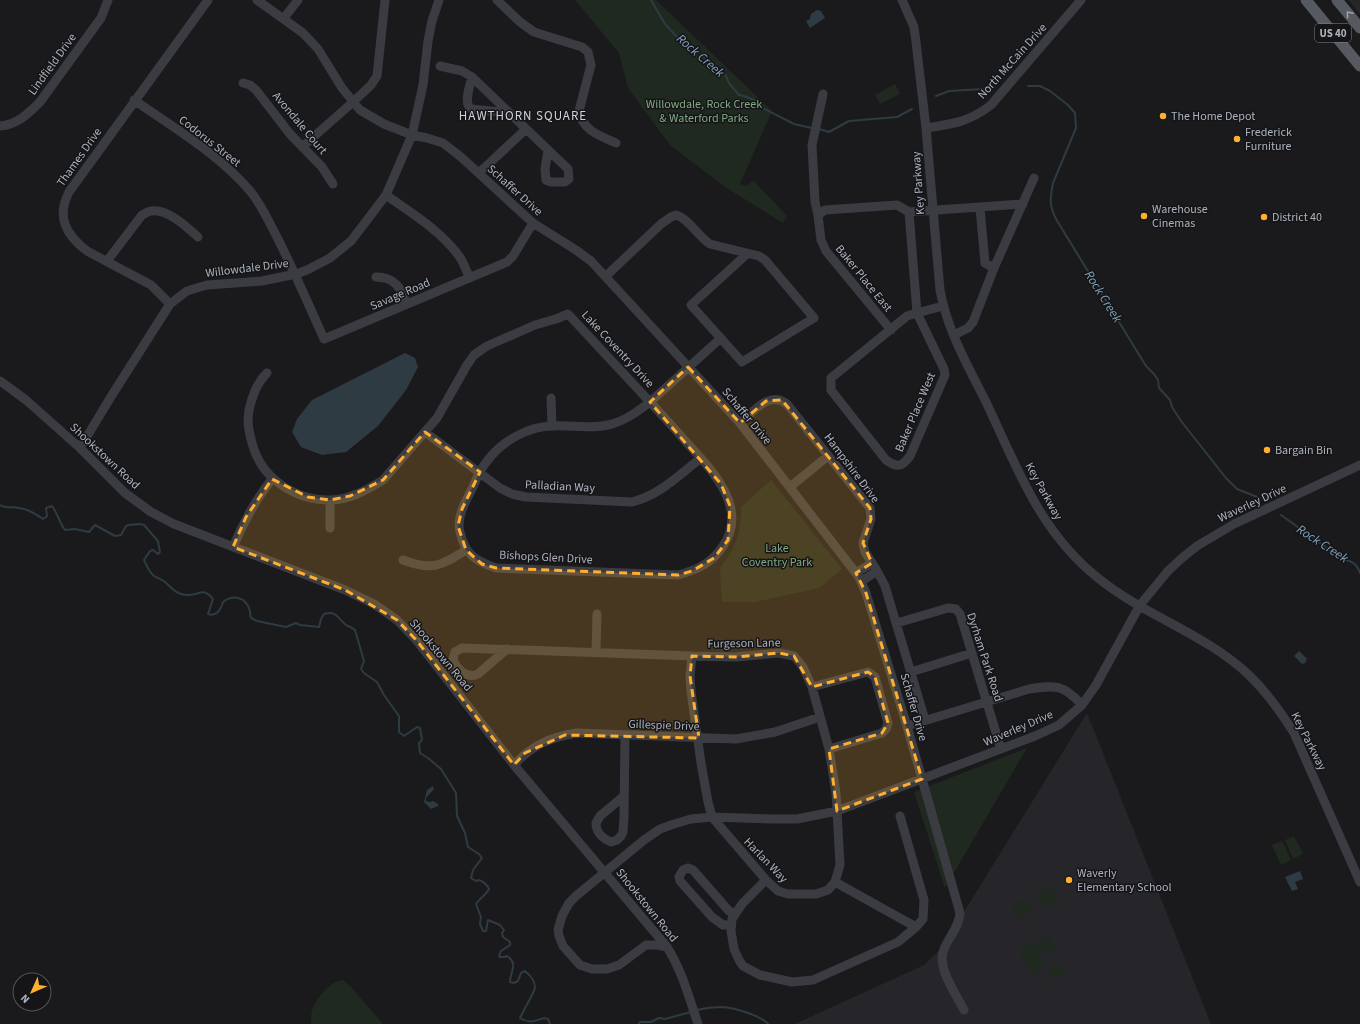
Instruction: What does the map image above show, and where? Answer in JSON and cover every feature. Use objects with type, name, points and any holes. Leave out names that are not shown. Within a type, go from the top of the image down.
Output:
[{"type":"main road","name":"US 40","points":[[1306,0],[1360,66]]},
{"type":"main road","name":"US 40","points":[[1337,0],[1360,28]]},
{"type":"street","name":"Lindfield Drive","points":[[0,126],[17,121],[29,114],[40,102],[101,18],[108,0]]},
{"type":"street","name":"Thames Drive","points":[[170,304],[151,285],[87,251],[72,238],[63,218],[62,208],[69,192],[134,100],[208,0]]},
{"type":"street","name":"Schaffer Drive","points":[[257,0],[303,33],[318,49],[342,88],[360,110],[384,124],[412,135],[427,138],[443,144],[479,173],[533,223],[576,250],[606,276],[740,424],[862,581],[907,726],[960,913],[957,926],[944,950],[942,962],[945,973],[964,1010]]},
{"type":"street","points":[[284,18],[298,0]]},
{"type":"street","points":[[302,146],[353,102],[371,85],[377,76],[386,0]]},
{"type":"street","name":"Willowdale Drive","points":[[80,448],[170,304],[187,291],[207,285],[262,281],[296,274],[318,265],[330,258],[350,241],[361,228],[386,195],[412,135],[423,85],[432,21],[439,0]]},
{"type":"street","points":[[497,0],[520,22],[534,32],[582,47],[588,52],[591,65],[579,111],[580,119],[591,132],[616,143]]},
{"type":"street","name":"Key Parkway","points":[[902,0],[914,27],[926,128],[932,211],[943,306],[954,335],[1025,485],[1039,511],[1050,527],[1065,546],[1098,578],[1231,660],[1249,675],[1280,710],[1294,733],[1360,882]]},
{"type":"street","name":"North McCain Drive","points":[[926,128],[951,125],[967,120],[991,105],[1081,0]]},
{"type":"street","points":[[440,66],[462,71],[472,77],[548,150]]},
{"type":"street","points":[[472,77],[467,103],[469,108],[509,113]]},
{"type":"street","name":"Avondale Court","points":[[243,84],[250,85],[256,90],[290,134],[322,168],[333,184]]},
{"type":"street","name":"Baker Place East","points":[[823,94],[812,145],[815,202],[821,240],[826,251],[891,330]]},
{"type":"street","name":"Codorus Street","points":[[134,100],[216,158],[252,193],[296,274]]},
{"type":"street","points":[[479,173],[526,129]]},
{"type":"street","points":[[954,335],[968,328],[973,322],[994,268],[1034,178]]},
{"type":"street","points":[[386,195],[434,230],[448,243],[460,258],[470,278]]},
{"type":"street","points":[[818,215],[825,210],[897,205],[909,212],[1023,204]]},
{"type":"street","points":[[980,208],[985,263],[994,268]]},
{"type":"street","points":[[107,261],[142,215],[151,211],[161,211],[172,216],[198,237]]},
{"type":"street","points":[[909,212],[917,313]]},
{"type":"street","points":[[606,276],[661,224],[676,215],[684,219],[703,240],[710,244],[759,256],[765,260],[814,318],[742,362],[691,305],[747,254]]},
{"type":"street","name":"Savage Road","points":[[296,274],[324,339],[507,262],[513,256],[533,223]]},
{"type":"street","points":[[376,277],[383,277],[398,285],[407,304]]},
{"type":"street","name":"Baker Place West","points":[[917,313],[944,368],[945,375],[910,456],[907,461],[900,465],[893,465],[886,460],[832,390],[831,378],[907,316],[917,313],[943,306]]},
{"type":"street","name":"Lake Coventry Drive","points":[[272,479],[297,493],[308,497],[330,500],[362,492],[383,480],[437,418],[474,355],[487,346],[535,325],[568,314],[650,402]]},
{"type":"street","name":"Bishops Glen Drive","points":[[650,402],[701,458],[721,484],[727,495],[732,518],[731,529],[728,540],[714,558],[704,566],[678,575],[496,568],[482,564],[466,550],[458,526],[462,509],[480,472],[488,459],[500,447],[515,437],[531,430],[552,426],[593,427],[607,425],[634,415],[721,338]]},
{"type":"street","points":[[233,547],[246,517],[256,500],[272,479],[262,466],[254,450],[247,423],[249,407],[256,388],[261,379],[267,373]]},
{"type":"street","name":"Shookstown Road","points":[[0,381],[26,400],[80,448],[125,493],[151,512],[174,524],[345,590],[374,604],[397,620],[416,641],[514,765],[667,947],[676,960],[698,1024]]},
{"type":"street","points":[[552,398],[552,426]]},
{"type":"street","name":"Hampshire Drive","points":[[740,424],[766,401],[777,398],[787,404],[870,508],[871,519],[863,543],[865,552],[885,586],[925,720]]},
{"type":"street","name":"Palladian Way","points":[[425,432],[512,494],[526,497],[632,502],[645,498],[659,491],[701,458]]},
{"type":"street","points":[[790,487],[828,456]]},
{"type":"street","name":"Waverley Drive","points":[[605,872],[660,829],[691,819],[712,816],[797,819],[837,812],[1035,736],[1059,725],[1082,705],[1096,685],[1140,605],[1168,571],[1197,546],[1214,534],[1360,465]]},
{"type":"street","points":[[330,500],[330,528]]},
{"type":"street","points":[[403,560],[417,565],[430,567],[441,564],[466,550]]},
{"type":"street","points":[[856,573],[872,563]]},
{"type":"street","points":[[862,581],[878,572]]},
{"type":"street","name":"Dyrham Park Road","points":[[897,623],[948,608],[956,609],[960,614],[1001,749]]},
{"type":"street","points":[[596,652],[598,614]]},
{"type":"street","name":"Furgeson Lane","points":[[507,649],[478,674],[473,676],[468,676],[463,673],[453,659],[455,652],[462,648],[507,649],[735,657],[779,653],[794,656],[803,667],[812,687],[829,749],[836,793],[837,812]]},
{"type":"street","points":[[911,672],[972,653]]},
{"type":"street","points":[[692,656],[690,676],[701,763],[712,816]]},
{"type":"street","points":[[812,687],[868,672],[875,677],[888,723],[886,729],[882,733],[829,749]]},
{"type":"street","points":[[907,726],[986,701],[1029,689],[1049,686],[1058,687],[1066,691],[1074,696],[1082,705]]},
{"type":"street","name":"Gillespie Drive","points":[[514,765],[525,753],[547,740],[577,733],[736,739],[775,732],[820,717]]},
{"type":"street","points":[[624,796],[600,816],[596,823],[596,830],[603,838],[611,842],[617,840],[623,832],[624,796],[625,735]]},
{"type":"street","points":[[837,812],[840,865],[835,882],[916,927]]},
{"type":"street","name":"Harlan Way","points":[[712,816],[766,880],[778,891],[788,894],[816,894],[828,890],[835,882]]},
{"type":"street","points":[[766,880],[742,904],[732,919],[731,925],[734,949],[743,966],[760,975],[792,982],[813,980],[898,942],[923,919],[924,900],[900,816]]},
{"type":"street","points":[[731,925],[723,925],[712,917],[680,881],[679,877],[683,870],[688,868],[693,870],[729,911],[735,914]]},
{"type":"street","points":[[605,872],[576,896],[566,908],[562,916],[558,930],[560,940],[576,961],[580,965],[592,969],[611,968],[628,959],[646,946],[650,939],[652,928]]},
{"type":"street","points":[[646,946],[658,944],[667,947]]},
{"type":"highlighted area","points":[[688,367],[740,423],[766,401],[782,400],[870,508],[871,519],[863,543],[872,563],[856,573],[866,593],[922,779],[837,811],[829,749],[882,733],[888,723],[875,677],[868,672],[812,687],[794,656],[779,653],[735,657],[692,656],[690,676],[699,738],[565,735],[525,753],[514,765],[417,641],[397,620],[345,590],[233,547],[246,517],[272,479],[308,497],[330,500],[350,496],[383,480],[425,432],[480,472],[462,509],[458,526],[466,550],[482,564],[496,568],[678,575],[692,571],[714,558],[728,540],[730,506],[721,484],[650,402]]},
{"type":"shaded area","points":[[1348,0],[1360,0],[1360,15],[1351,3]]},
{"type":"shaded area","points":[[817,10],[821,11],[825,18],[810,28],[806,21],[810,19],[811,14]]},
{"type":"shaded area","points":[[405,353],[415,358],[418,367],[406,390],[378,426],[346,452],[322,455],[301,447],[292,432],[297,419],[312,400]]},
{"type":"shaded area","points":[[1299,651],[1307,659],[1305,663],[1302,664],[1294,656]]},
{"type":"shaded area","name":"Waverly Elementary School","points":[[1087,713],[1211,1024],[795,1024],[924,965],[941,949]]},
{"type":"shaded area","points":[[433,786],[434,789],[426,798],[426,801],[433,801],[438,804],[438,806],[431,809],[424,802],[427,790]]},
{"type":"shaded area","points":[[1300,871],[1303,879],[1295,882],[1298,889],[1292,891],[1285,877]]},
{"type":"green space","name":"Willowdale, Rock Creek & Waterford Parks","points":[[575,0],[656,0],[772,111],[740,184],[745,186],[754,181],[787,216],[783,223],[725,187],[670,145],[628,88],[619,53]]},
{"type":"green space","points":[[895,84],[900,94],[880,104],[875,95]]},
{"type":"green space","name":"Lake Coventry Park","points":[[771,480],[842,569],[819,588],[755,602],[722,602],[720,568],[734,547],[739,532],[741,507]]},
{"type":"green space","points":[[1027,748],[945,888],[914,792]]},
{"type":"green space","points":[[1294,836],[1303,854],[1293,859],[1285,840]]},
{"type":"green space","points":[[1282,841],[1291,860],[1281,865],[1272,845]]},
{"type":"green space","points":[[1051,887],[1058,900],[1043,907],[1036,894]]},
{"type":"green space","points":[[1026,898],[1032,911],[1018,918],[1011,905]]},
{"type":"green space","points":[[1049,936],[1056,951],[1039,951],[1035,942]]},
{"type":"green space","points":[[1032,943],[1042,962],[1041,969],[1032,975],[1018,950]]},
{"type":"green space","points":[[1061,963],[1066,972],[1053,979],[1047,969]]},
{"type":"green space","points":[[343,980],[352,988],[383,1024],[311,1024],[312,1011],[320,996],[328,987],[338,981]]},
{"type":"waterway","name":"Rock Creek","points":[[651,0],[665,24],[676,36],[697,50],[711,65],[725,74],[729,83],[739,95],[754,100],[759,106],[794,124],[812,128]]},
{"type":"waterway","name":"Rock Creek","points":[[1028,86],[1040,86],[1050,91],[1068,105],[1075,113],[1076,128],[1052,188],[1051,205],[1056,219],[1146,366],[1158,380],[1159,388],[1170,400],[1172,407],[1181,421],[1226,478],[1237,489],[1260,498]]},
{"type":"waterway","name":"Rock Creek","points":[[936,96],[949,91],[983,89]]},
{"type":"waterway","name":"Rock Creek","points":[[819,129],[829,132],[849,121],[897,117],[912,109]]},
{"type":"waterway","points":[[0,505],[5,507],[26,509],[43,519],[47,516],[46,508],[52,506],[65,530],[75,529],[89,532],[95,525],[115,536],[121,535],[126,526],[139,524],[144,525],[158,541],[160,552],[158,554],[153,550],[150,551],[144,560],[148,569],[154,576],[164,581],[179,593],[190,595],[203,592],[210,595],[213,599],[208,614],[211,615],[220,610],[223,602],[231,598],[239,598],[248,606],[251,618],[257,621],[286,627],[296,623],[300,625],[319,627],[324,614],[332,613],[346,625],[353,628],[355,630],[364,661],[361,669],[364,673],[377,682],[399,716],[399,732],[404,736],[417,727],[420,728],[422,740],[419,743],[420,753],[441,769],[456,793],[457,816],[465,833],[468,847],[479,854],[482,858],[473,870],[471,878],[476,881],[479,880],[484,882],[489,889],[476,904],[481,917],[480,924],[483,931],[486,931],[488,920],[500,925],[504,930],[502,933],[503,937],[510,942],[510,945],[501,951],[499,956],[507,956],[513,962],[510,982],[514,983],[518,981],[521,973],[525,971],[534,983],[535,988],[520,1018],[529,1021],[544,1018],[548,1019],[550,1024]]},
{"type":"waterway","name":"Rock Creek","points":[[1281,515],[1341,558],[1353,563],[1360,573]]},
{"type":"waterway","points":[[697,1010],[713,1007],[740,1010],[753,1015],[768,1024]]},
{"type":"waterway","points":[[639,1024],[640,1022],[651,1022],[659,1018],[665,1019],[691,1012]]},
{"type":"place","name":"The Home Depot","points":[[1163,116]]},
{"type":"place","name":"Frederick Furniture","points":[[1237,139]]},
{"type":"place","name":"Warehouse Cinemas","points":[[1144,216]]},
{"type":"place","name":"District 40","points":[[1264,217]]},
{"type":"place","name":"Bargain Bin","points":[[1267,450]]},
{"type":"place","name":"Waverly Elementary School","points":[[1069,880]]},
{"type":"district","name":"HAWTHORN SQUARE","points":[[523,115]]}]
